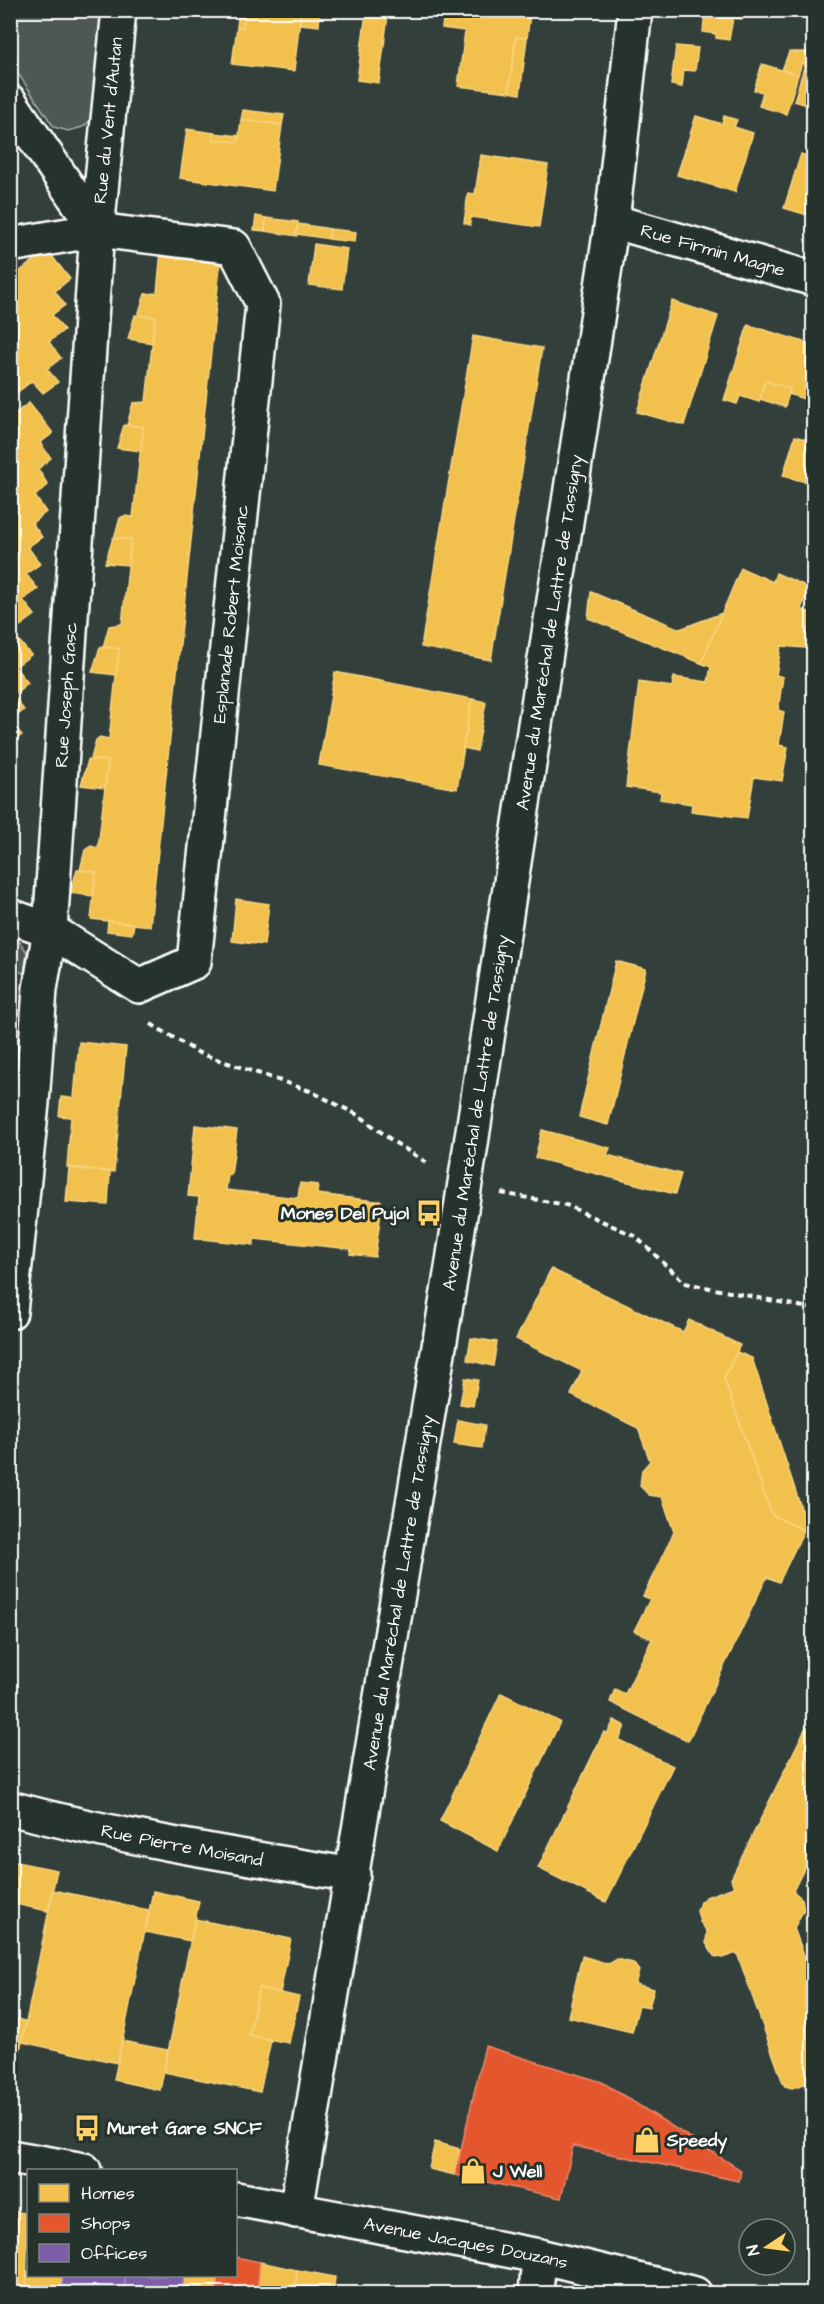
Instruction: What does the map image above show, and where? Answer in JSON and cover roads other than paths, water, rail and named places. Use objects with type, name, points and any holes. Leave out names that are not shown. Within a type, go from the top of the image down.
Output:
[{"type":"street","name":"Rue du Vent d'Autan","points":[[96,230],[120,10]]},
{"type":"street","name":"Avenue du Maréchal de Lattre de Tassigny","points":[[296,2211],[353,1875],[464,1186],[612,221],[635,10]]},
{"type":"street","points":[[10,102],[96,230],[10,245]]},
{"type":"street","name":"Rue Firmin Magne","points":[[612,221],[813,279]]},
{"type":"street","name":"Esplanade Robert Moisanc","points":[[50,930],[138,986],[194,962],[263,304],[234,247],[96,230]]},
{"type":"street","name":"Rue Joseph Gasc","points":[[10,1312],[31,1115],[40,989],[50,930],[96,230]]},
{"type":"street","points":[[10,916],[50,930]]},
{"type":"street","name":"Rue Pierre Moisand","points":[[10,1808],[75,1825],[167,1844],[353,1875]]},
{"type":"street","points":[[10,2157],[78,2169]]},
{"type":"street","name":"Avenue Jacques Douzans","points":[[237,2199],[539,2256],[695,2294]]},
{"type":"street","points":[[536,2294],[539,2256]]},
{"type":"place","name":"Mones Del Pujol","points":[[429,1213]]},
{"type":"place","name":"Muret Gare SNCF","points":[[87,2128]]},
{"type":"place","name":"Speedy","points":[[647,2140]]},
{"type":"place","name":"J Well","points":[[473,2171]]}]
